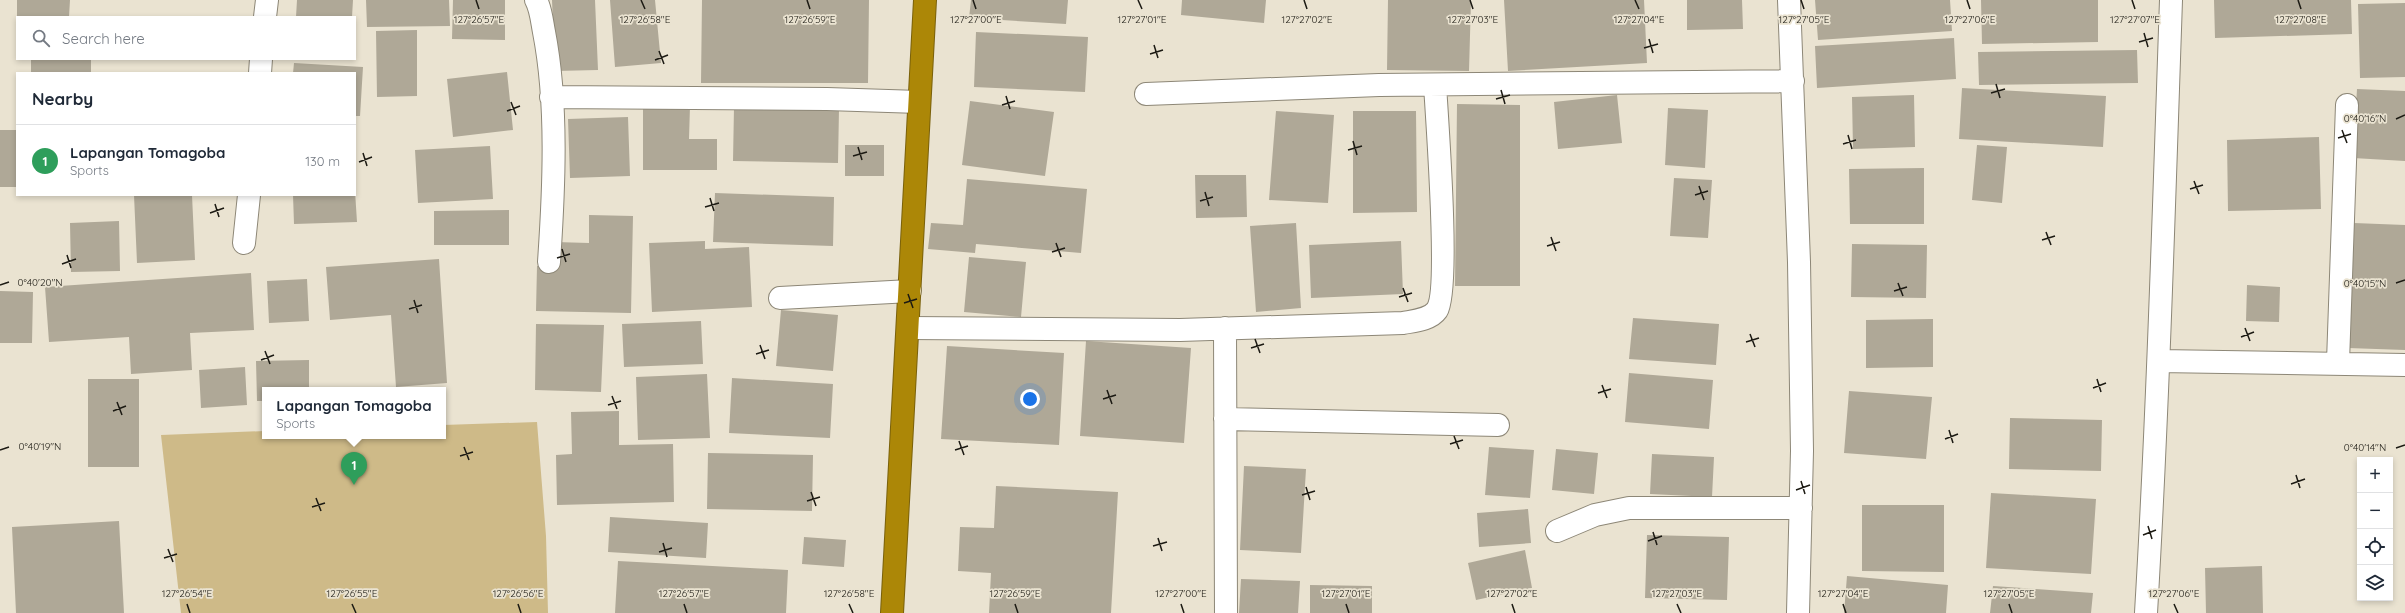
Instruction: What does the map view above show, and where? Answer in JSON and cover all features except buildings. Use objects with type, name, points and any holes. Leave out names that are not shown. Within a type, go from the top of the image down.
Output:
[{"type":"highway","points":[[892,613],[925,0]]},
{"type":"street","points":[[265,16],[267,0]]},
{"type":"street","points":[[536,0],[548,56],[551,97],[552,210],[549,262]]},
{"type":"street","points":[[1790,0],[1800,262],[1801,508],[1798,613]]},
{"type":"street","points":[[2146,613],[2160,361],[2162,213],[2171,0]]},
{"type":"street","points":[[260,72],[261,60]]},
{"type":"street","points":[[1146,94],[1435,84],[1793,81]]},
{"type":"street","points":[[908,328],[1225,328],[1403,323],[1426,318],[1437,310],[1441,292],[1443,242],[1435,84]]},
{"type":"street","points":[[551,97],[827,99],[919,102]]},
{"type":"street","points":[[2338,362],[2347,105]]},
{"type":"street","points":[[244,243],[249,196]]},
{"type":"street","points":[[780,298],[910,291]]},
{"type":"street","points":[[1225,328],[1226,613]]},
{"type":"street","points":[[2160,361],[2338,362],[2405,365]]},
{"type":"street","points":[[1225,419],[1498,425]]},
{"type":"street","points":[[1557,531],[1595,515],[1629,508],[1801,508]]},
{"type":"shaded area","points":[[537,422],[546,536],[548,613],[181,613],[161,435],[262,431],[262,439],[446,439],[446,425]]},
{"type":"place","name":"Lapangan Tomagoba","points":[[354,485]]}]
